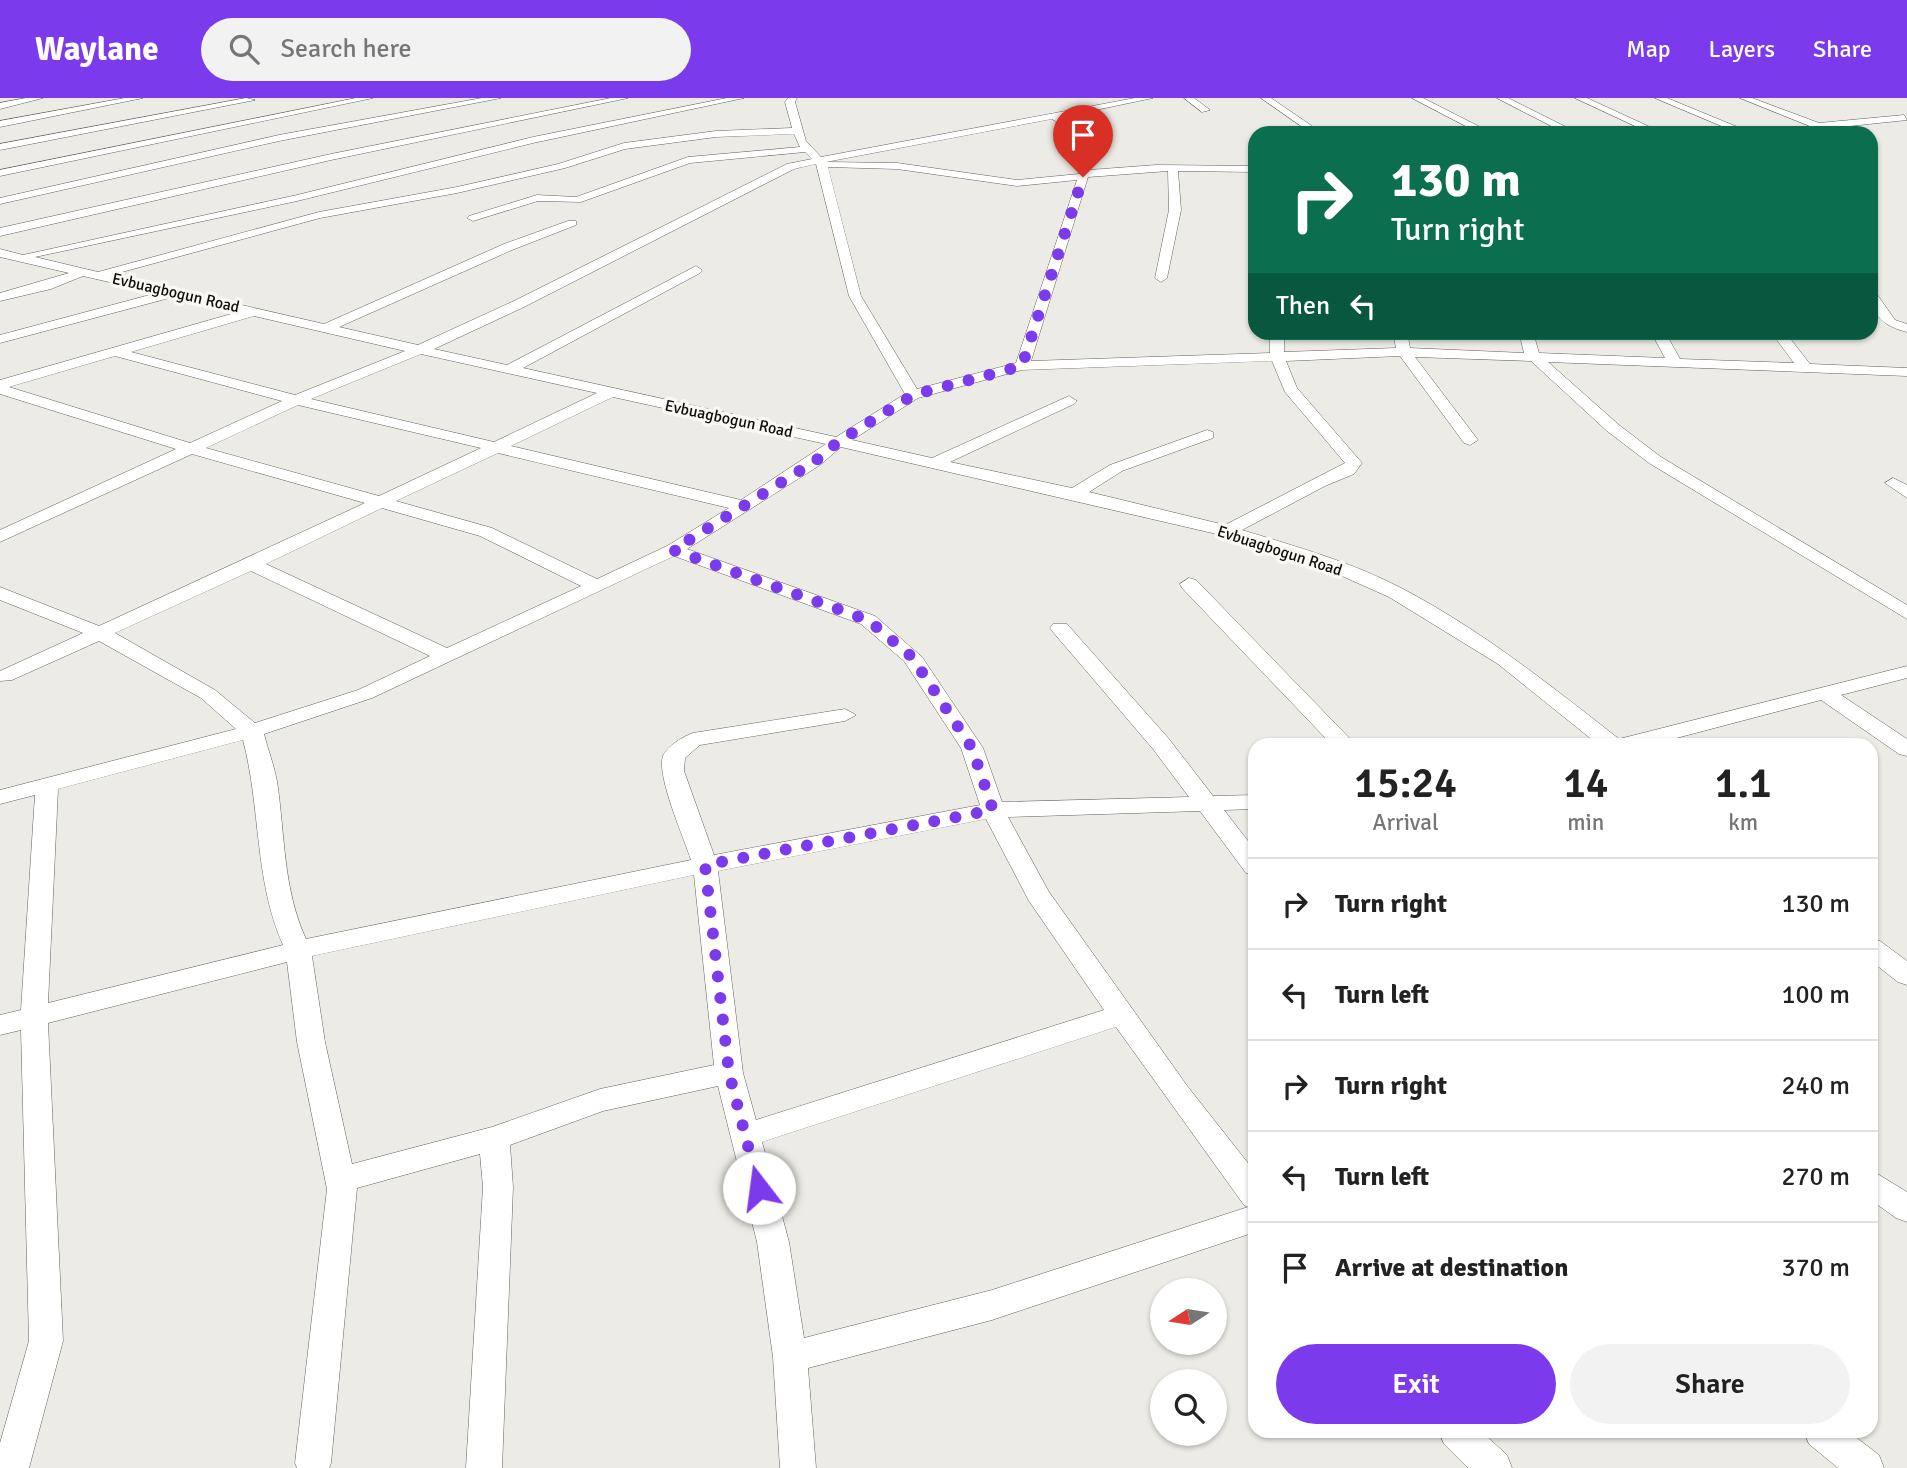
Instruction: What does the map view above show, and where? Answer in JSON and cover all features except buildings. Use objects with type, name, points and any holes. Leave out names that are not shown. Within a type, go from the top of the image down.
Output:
[{"type":"street","points":[[0,106],[39,98]]},
{"type":"street","points":[[0,124],[139,98]]},
{"type":"street","points":[[0,173],[369,98]]},
{"type":"street","points":[[0,201],[279,138],[497,98]]},
{"type":"street","points":[[0,232],[527,116],[624,98]]},
{"type":"street","points":[[8,256],[297,198],[585,129],[740,98]]},
{"type":"street","points":[[793,98],[790,102],[798,131],[815,158],[855,296],[913,395]]},
{"type":"street","points":[[1101,98],[1117,104]]},
{"type":"street","points":[[0,537],[296,400],[420,350],[519,304],[776,172],[815,158],[1149,98]]},
{"type":"street","points":[[1188,98],[1205,110]]},
{"type":"street","points":[[1265,98],[1307,126]]},
{"type":"street","points":[[1416,98],[1473,126]]},
{"type":"street","points":[[1501,98],[1559,126]]},
{"type":"street","points":[[1579,98],[1642,126]]},
{"type":"street","points":[[1659,98],[1729,126]]},
{"type":"street","points":[[1744,98],[1818,126],[1905,118]]},
{"type":"street","points":[[0,147],[250,100]]},
{"type":"street","points":[[485,101],[527,116]]},
{"type":"street","points":[[1022,366],[1083,176],[1082,151],[1078,142],[1069,126],[1053,116]]},
{"type":"street","points":[[585,129],[633,144]]},
{"type":"street","points":[[0,297],[319,215],[457,190],[561,166],[633,144],[716,134],[798,131]]},
{"type":"street","points":[[600,152],[639,157]]},
{"type":"street","points":[[662,158],[815,158],[897,166],[1017,183],[1042,178],[1173,168],[1248,169]]},
{"type":"street","points":[[473,218],[537,198],[577,200],[688,160]]},
{"type":"street","points":[[1161,278],[1175,210],[1173,168]]},
{"type":"street","points":[[326,328],[508,247],[572,223]]},
{"type":"street","name":"Evbuagbogun Road","points":[[8,256],[92,272],[420,350],[1075,494],[1227,531],[1321,560],[1396,593],[1505,660],[1606,738]]},
{"type":"street","points":[[509,369],[539,356],[696,270]]},
{"type":"street","points":[[0,339],[176,292]]},
{"type":"street","points":[[1878,306],[1891,324],[1907,328]]},
{"type":"street","points":[[0,387],[256,311]]},
{"type":"street","points":[[1227,531],[1319,482],[1348,471],[1354,463],[1290,389],[1277,356],[1277,340]]},
{"type":"street","points":[[1402,340],[1404,352],[1470,439]]},
{"type":"street","points":[[1528,340],[1532,355],[1612,428],[1672,472],[1907,613]]},
{"type":"street","points":[[1662,340],[1674,361]]},
{"type":"street","points":[[1783,340],[1804,366]]},
{"type":"street","points":[[116,352],[296,400],[744,506]]},
{"type":"street","points":[[0,797],[253,730],[365,694],[599,587],[673,550],[814,462],[838,442],[913,395],[1022,366],[1404,352],[1907,372]]},
{"type":"street","points":[[0,387],[192,449],[486,532],[599,587]]},
{"type":"street","points":[[5,676],[251,564],[612,392]]},
{"type":"street","points":[[934,463],[1069,401]]},
{"type":"street","points":[[1075,494],[1116,468],[1207,435]]},
{"type":"street","points":[[673,550],[868,620],[912,657],[972,748],[993,810],[1038,895],[1178,1095],[1248,1187]]},
{"type":"street","points":[[251,564],[447,656]]},
{"type":"street","points":[[1189,584],[1338,738]]},
{"type":"street","points":[[0,593],[100,633],[208,694],[253,730],[265,779],[273,867],[284,919],[299,950],[311,1042],[342,1189],[313,1463]]},
{"type":"street","points":[[1060,628],[1161,744],[1248,858]]},
{"type":"street","points":[[1647,738],[1907,672]]},
{"type":"street","points":[[1822,692],[1907,749]]},
{"type":"street","points":[[798,1468],[790,1357],[773,1242],[729,1073],[705,865],[673,771],[674,756],[679,749],[693,740],[845,715]]},
{"type":"street","points":[[11,1468],[46,1341],[34,1017],[47,786]]},
{"type":"street","points":[[0,1025],[299,950],[705,865],[993,810],[1147,803],[1205,805],[1248,802]]},
{"type":"street","points":[[1878,952],[1907,975]]},
{"type":"street","points":[[745,1135],[919,1083],[1122,1015]]},
{"type":"street","points":[[340,1180],[494,1138],[600,1100],[729,1073]]},
{"type":"street","points":[[484,1468],[498,1187],[494,1138]]},
{"type":"street","points":[[1878,1188],[1907,1209]]},
{"type":"street","points":[[790,1357],[992,1305],[1248,1220]]},
{"type":"street","points":[[1462,1438],[1486,1467]]},
{"type":"street","points":[[1829,1438],[1866,1468]]},
{"type":"route","points":[[759,1188],[729,1073],[705,865],[993,810],[972,748],[912,657],[868,620],[673,550],[814,462],[838,442],[913,395],[1022,366],[1083,177]]}]
